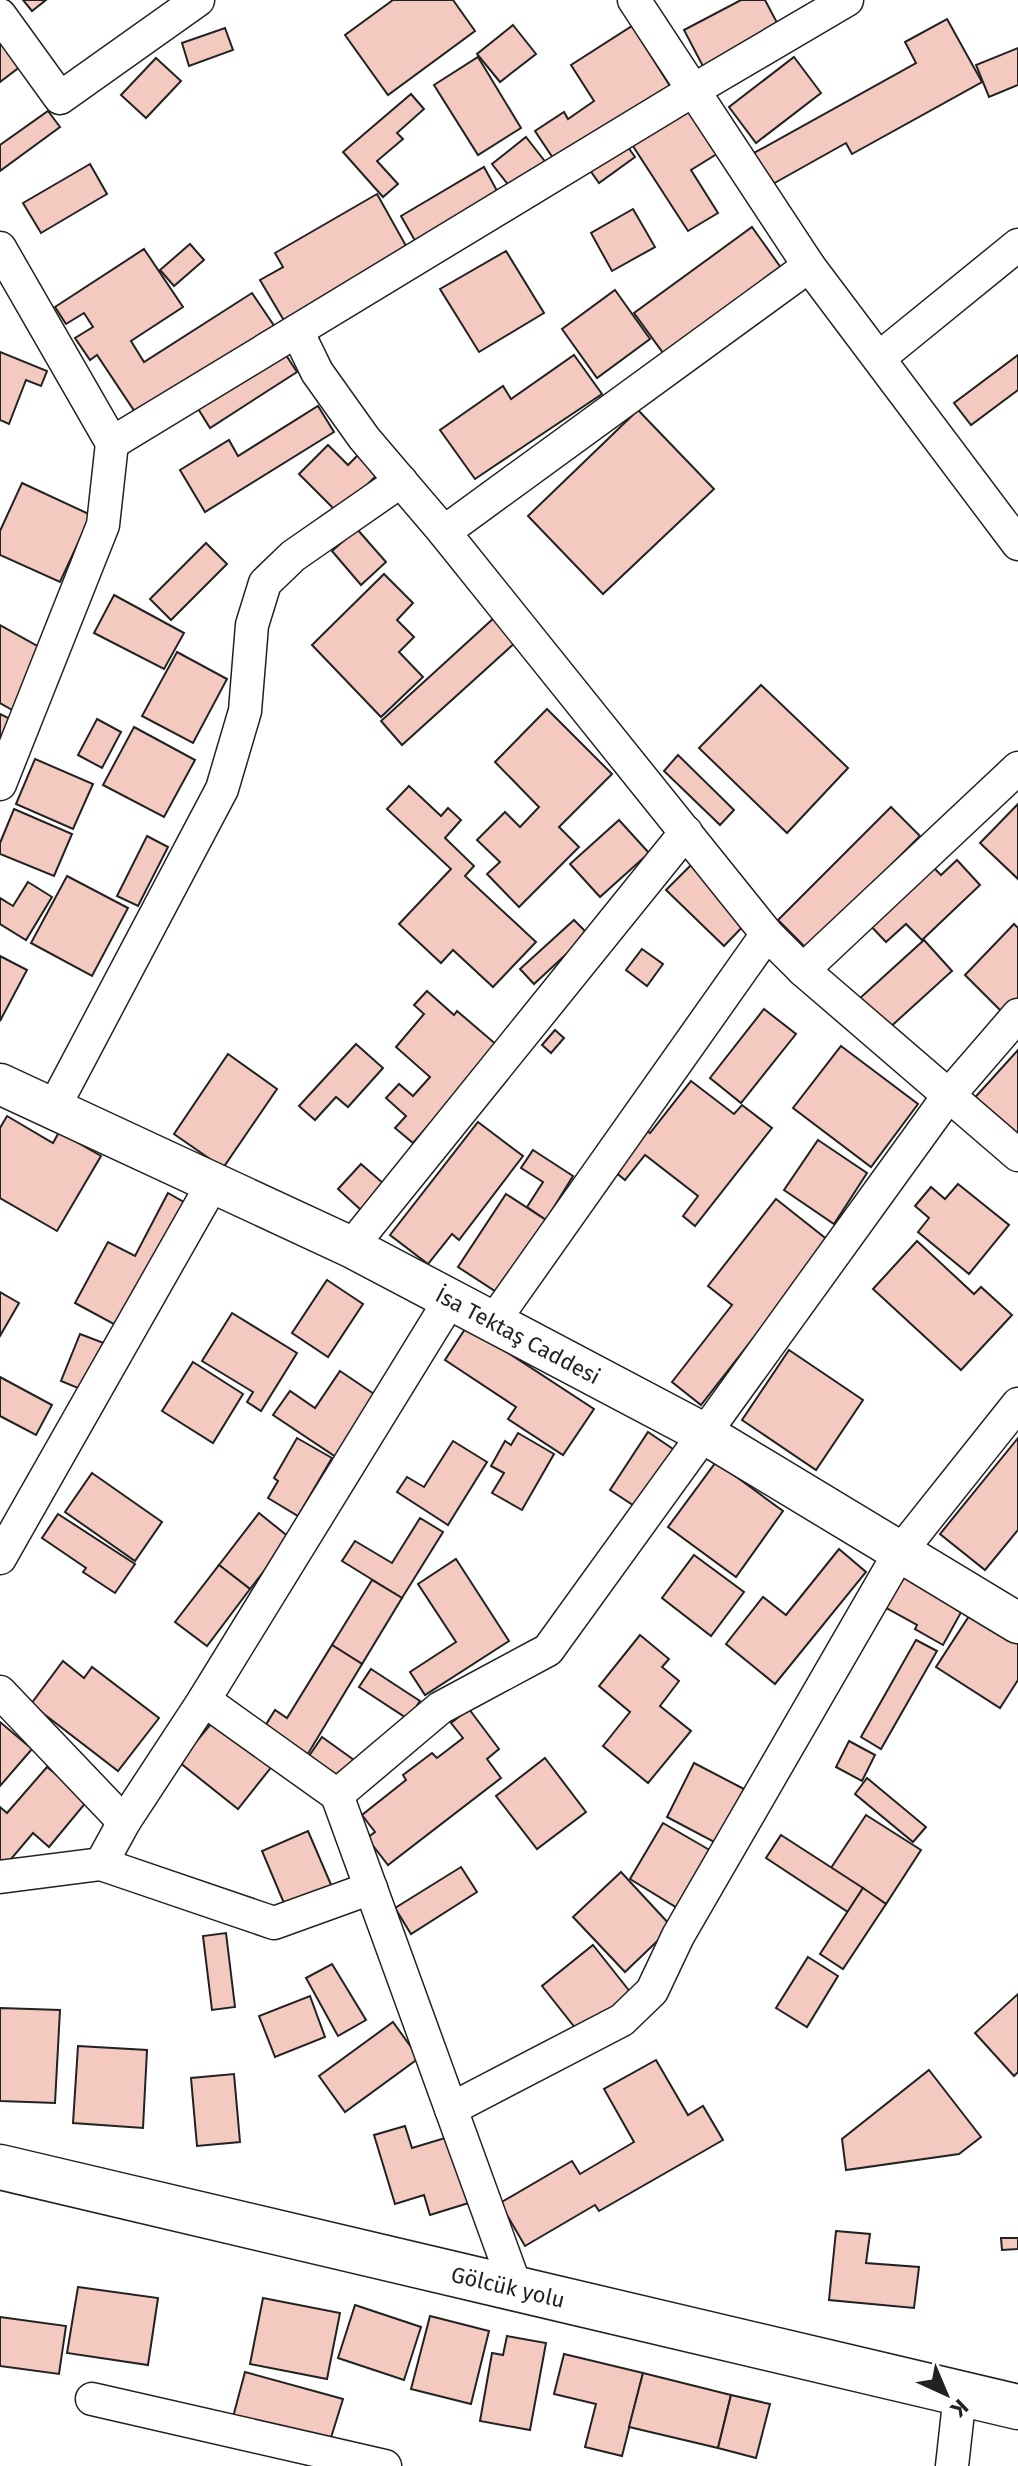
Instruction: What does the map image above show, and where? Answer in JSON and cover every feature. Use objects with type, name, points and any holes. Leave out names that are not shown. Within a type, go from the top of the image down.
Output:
[{"type":"main road","name":"Gölcük yolu","points":[[0,2167],[1018,2407]]},
{"type":"street","points":[[0,15],[60,98],[198,0]]},
{"type":"street","points":[[634,0],[809,266],[1018,544]]},
{"type":"street","points":[[112,443],[847,0]]},
{"type":"street","points":[[879,358],[1018,245]]},
{"type":"street","points":[[0,248],[112,443],[103,525],[0,784]]},
{"type":"street","points":[[444,532],[809,266]]},
{"type":"street","points":[[297,331],[317,372],[364,438],[444,532],[767,934],[803,970],[1018,1155]]},
{"type":"street","points":[[53,1109],[222,789],[245,711],[252,625],[265,583],[293,556],[401,481]]},
{"type":"street","points":[[803,970],[1018,768]]},
{"type":"street","points":[[351,1247],[686,832]]},
{"type":"street","points":[[493,1322],[767,934]]},
{"type":"street","points":[[337,1795],[440,1708],[548,1650],[949,1095],[1018,1015]]},
{"type":"street","name":"İsa Tektaş Caddesi","points":[[0,1084],[351,1247],[705,1434],[1018,1623]]},
{"type":"street","points":[[0,1558],[213,1183]]},
{"type":"street","points":[[101,1864],[124,1822],[204,1700],[450,1300]]},
{"type":"street","points":[[451,2109],[622,2020],[652,1991],[678,1936],[900,1552],[1018,1404]]},
{"type":"street","points":[[0,1692],[124,1822]]},
{"type":"street","points":[[204,1700],[337,1795],[516,2288]]},
{"type":"street","points":[[0,1877],[101,1864],[274,1923],[371,1888]]},
{"type":"street","points":[[952,2466],[960,2394]]},
{"type":"street","points":[[92,2399],[385,2466]]},
{"type":"building","points":[[23,0],[46,0],[32,11]]},
{"type":"building","points":[[393,0],[453,0],[475,31],[388,95],[345,35]]},
{"type":"building","points":[[741,0],[765,0],[783,34],[707,74],[684,30]]},
{"type":"building","points":[[947,19],[982,82],[852,154],[846,143],[771,185],[754,153],[916,63],[905,42]]},
{"type":"building","points":[[513,25],[536,54],[500,82],[477,54]]},
{"type":"building","points":[[632,26],[670,86],[555,161],[535,131],[564,112],[568,119],[594,101],[571,65]]},
{"type":"building","points":[[225,28],[233,50],[189,66],[182,43]]},
{"type":"building","points":[[0,41],[21,66],[0,82]]},
{"type":"building","points":[[1018,48],[1018,85],[989,97],[976,65]]},
{"type":"building","points":[[478,57],[521,128],[478,155],[434,85]]},
{"type":"building","points":[[794,57],[821,93],[756,143],[729,107]]},
{"type":"building","points":[[156,58],[181,81],[146,118],[121,95]]},
{"type":"building","points":[[411,94],[424,109],[397,133],[403,139],[377,161],[398,184],[383,197],[343,152]]},
{"type":"building","points":[[690,105],[720,152],[691,170],[718,213],[688,231],[631,143]]},
{"type":"building","points":[[48,111],[60,127],[0,171],[0,145]]},
{"type":"building","points":[[526,137],[547,164],[513,191],[492,164]]},
{"type":"building","points":[[623,140],[635,157],[599,183],[587,166]]},
{"type":"building","points":[[90,164],[107,194],[41,233],[23,203]]},
{"type":"building","points":[[484,167],[501,198],[418,246],[401,216]]},
{"type":"building","points":[[377,194],[410,253],[286,324],[260,280],[283,267],[275,253]]},
{"type":"building","points":[[633,209],[655,247],[612,271],[591,233]]},
{"type":"building","points":[[752,227],[784,272],[666,357],[634,313]]},
{"type":"building","points":[[190,244],[204,260],[174,286],[160,270]]},
{"type":"building","points":[[144,249],[183,307],[131,341],[144,362],[252,293],[277,330],[141,421],[97,355],[90,360],[75,338],[93,327],[84,313],[66,324],[55,307]]},
{"type":"building","points":[[506,251],[544,313],[479,352],[440,289]]},
{"type":"building","points":[[615,290],[650,339],[597,378],[562,329]]},
{"type":"building","points":[[0,352],[47,371],[41,386],[26,380],[9,424],[0,420]]},
{"type":"building","points":[[284,352],[297,372],[210,428],[197,407]]},
{"type":"building","points":[[574,355],[602,394],[475,479],[440,430],[503,386],[511,399]]},
{"type":"building","points":[[1018,355],[1018,390],[971,425],[954,403]]},
{"type":"building","points":[[318,406],[334,432],[205,512],[180,470],[229,440],[238,456]]},
{"type":"building","points":[[638,410],[714,489],[603,594],[528,516]]},
{"type":"building","points":[[328,445],[348,465],[359,454],[379,473],[338,513],[299,474]]},
{"type":"building","points":[[22,483],[91,515],[60,582],[0,555],[0,531]]},
{"type":"building","points":[[357,529],[386,562],[361,585],[332,551]]},
{"type":"building","points":[[206,543],[227,564],[171,620],[150,599]]},
{"type":"building","points":[[384,574],[413,603],[397,620],[414,637],[399,652],[423,677],[381,717],[312,645]]},
{"type":"building","points":[[114,595],[184,633],[164,669],[94,633]]},
{"type":"building","points":[[495,617],[517,641],[402,745],[381,721]]},
{"type":"building","points":[[0,625],[48,652],[14,711],[0,703]]},
{"type":"building","points":[[177,652],[227,679],[193,743],[142,716]]},
{"type":"building","points":[[761,685],[848,768],[787,833],[699,748]]},
{"type":"building","points":[[547,709],[612,774],[559,827],[579,847],[519,907],[487,874],[500,862],[477,840],[505,812],[520,827],[539,807],[495,762]]},
{"type":"building","points":[[0,714],[14,721],[0,749]]},
{"type":"building","points":[[97,719],[121,732],[102,768],[78,755]]},
{"type":"building","points":[[134,727],[195,760],[164,817],[103,785]]},
{"type":"building","points":[[678,755],[734,810],[720,825],[664,771]]},
{"type":"building","points":[[35,759],[93,784],[73,829],[16,804]]},
{"type":"building","points":[[409,786],[441,816],[448,808],[461,820],[445,838],[474,866],[465,876],[536,942],[493,987],[453,950],[441,963],[399,924],[451,869],[387,809]]},
{"type":"building","points":[[1018,804],[1018,879],[980,843]]},
{"type":"building","points":[[891,807],[920,836],[807,949],[778,920]]},
{"type":"building","points":[[14,809],[72,834],[54,876],[0,854],[0,843]]},
{"type":"building","points":[[619,820],[649,853],[600,897],[570,864]]},
{"type":"building","points":[[147,836],[168,847],[138,906],[117,896]]},
{"type":"building","points":[[957,860],[980,885],[922,940],[906,924],[886,942],[866,921],[928,862],[941,875]]},
{"type":"building","points":[[693,863],[750,919],[724,946],[666,890]]},
{"type":"building","points":[[67,876],[128,908],[92,976],[31,943]]},
{"type":"building","points":[[28,882],[52,897],[26,940],[0,924],[0,898],[13,906]]},
{"type":"building","points":[[574,920],[588,934],[534,984],[520,969]]},
{"type":"building","points":[[1014,924],[1018,928],[1018,1000],[1004,1014],[965,975]]},
{"type":"building","points":[[924,940],[952,971],[887,1030],[859,999]]},
{"type":"building","points":[[642,949],[663,964],[647,986],[626,970]]},
{"type":"building","points":[[0,956],[27,970],[0,1021]]},
{"type":"building","points":[[427,991],[454,1015],[457,1011],[498,1046],[413,1143],[395,1128],[406,1116],[386,1098],[399,1084],[413,1096],[430,1077],[396,1047],[424,1014],[414,1005]]},
{"type":"building","points":[[764,1009],[796,1034],[741,1103],[710,1078]]},
{"type":"building","points":[[555,1030],[564,1038],[551,1053],[542,1045]]},
{"type":"building","points":[[356,1044],[383,1068],[348,1107],[336,1097],[315,1120],[299,1106]]},
{"type":"building","points":[[841,1046],[918,1104],[871,1167],[793,1108]]},
{"type":"building","points":[[1018,1050],[1018,1142],[970,1103]]},
{"type":"building","points":[[228,1054],[277,1089],[223,1168],[174,1134]]},
{"type":"building","points":[[691,1081],[734,1114],[742,1105],[772,1128],[695,1226],[683,1216],[698,1196],[645,1155],[625,1180],[608,1166],[640,1125],[650,1133]]},
{"type":"building","points":[[7,1116],[53,1143],[59,1132],[101,1156],[57,1231],[0,1198],[0,1128]]},
{"type":"building","points":[[478,1122],[523,1156],[459,1240],[452,1234],[428,1264],[390,1235]]},
{"type":"building","points":[[818,1140],[867,1173],[834,1224],[784,1190]]},
{"type":"building","points":[[533,1150],[573,1176],[546,1220],[527,1207],[543,1182],[521,1168]]},
{"type":"building","points":[[361,1164],[384,1184],[361,1210],[338,1189]]},
{"type":"building","points":[[958,1184],[1009,1225],[969,1274],[918,1232],[929,1218],[915,1206],[931,1187],[945,1199]]},
{"type":"building","points":[[168,1193],[189,1205],[121,1328],[75,1303],[108,1242],[135,1256]]},
{"type":"building","points":[[506,1194],[546,1220],[498,1293],[458,1267]]},
{"type":"building","points":[[776,1199],[829,1241],[701,1405],[672,1382],[732,1305],[708,1286]]},
{"type":"building","points":[[917,1241],[974,1294],[981,1287],[1012,1315],[961,1370],[873,1289]]},
{"type":"building","points":[[327,1280],[363,1304],[328,1357],[292,1333]]},
{"type":"building","points":[[0,1292],[19,1303],[0,1336]]},
{"type":"building","points":[[232,1313],[297,1353],[261,1411],[247,1402],[253,1392],[202,1361]]},
{"type":"building","points":[[467,1326],[594,1409],[563,1455],[508,1419],[516,1407],[445,1360]]},
{"type":"building","points":[[80,1334],[109,1345],[90,1393],[61,1381]]},
{"type":"building","points":[[789,1350],[863,1400],[816,1470],[742,1420]]},
{"type":"building","points":[[193,1362],[243,1394],[213,1443],[162,1411]]},
{"type":"building","points":[[340,1371],[377,1396],[336,1457],[273,1415],[290,1391],[315,1408]]},
{"type":"building","points":[[0,1377],[52,1405],[36,1435],[0,1416]]},
{"type":"building","points":[[648,1432],[676,1451],[639,1509],[610,1490]]},
{"type":"building","points":[[518,1433],[554,1454],[522,1510],[492,1493],[504,1473],[491,1466],[505,1441],[511,1445]]},
{"type":"building","points":[[297,1438],[332,1458],[298,1516],[268,1498],[278,1481],[274,1478]]},
{"type":"building","points":[[1018,1438],[1018,1530],[985,1570],[940,1534]]},
{"type":"building","points":[[453,1441],[487,1462],[448,1525],[397,1492],[407,1477],[424,1487]]},
{"type":"building","points":[[716,1462],[783,1511],[736,1577],[668,1527]]},
{"type":"building","points":[[92,1473],[162,1522],[135,1561],[65,1512]]},
{"type":"building","points":[[259,1513],[290,1538],[250,1589],[219,1565]]},
{"type":"building","points":[[58,1514],[135,1564],[115,1593],[83,1572],[86,1568],[42,1538]]},
{"type":"building","points":[[420,1518],[443,1532],[402,1598],[342,1561],[355,1541],[392,1563]]},
{"type":"building","points":[[839,1549],[866,1572],[775,1684],[726,1644],[763,1597],[786,1615]]},
{"type":"building","points":[[694,1555],[744,1592],[711,1636],[662,1598]]},
{"type":"building","points":[[456,1559],[509,1641],[425,1695],[410,1672],[456,1642],[418,1584]]},
{"type":"building","points":[[219,1565],[250,1589],[207,1646],[175,1622]]},
{"type":"building","points":[[900,1571],[964,1607],[943,1645],[915,1629],[917,1625],[881,1605]]},
{"type":"building","points":[[372,1580],[402,1598],[362,1664],[332,1645]]},
{"type":"building","points":[[973,1610],[1018,1639],[1018,1680],[1000,1708],[936,1667]]},
{"type":"building","points":[[640,1635],[669,1659],[662,1667],[679,1681],[660,1706],[691,1731],[648,1783],[603,1746],[630,1712],[599,1686]]},
{"type":"building","points":[[916,1640],[937,1651],[881,1749],[861,1737]]},
{"type":"building","points":[[332,1645],[362,1664],[306,1757],[262,1731],[275,1710],[287,1718]]},
{"type":"building","points":[[63,1661],[84,1678],[92,1667],[159,1718],[118,1771],[31,1704]]},
{"type":"building","points":[[371,1669],[420,1701],[408,1719],[359,1687]]},
{"type":"building","points":[[469,1709],[499,1749],[487,1759],[501,1778],[388,1865],[367,1838],[375,1832],[362,1815],[406,1780],[403,1775],[432,1753],[437,1758],[463,1738],[451,1723]]},
{"type":"building","points":[[215,1719],[273,1765],[238,1809],[179,1762]]},
{"type":"building","points":[[0,1722],[32,1749],[0,1786]]},
{"type":"building","points":[[322,1737],[354,1760],[341,1779],[309,1756]]},
{"type":"building","points":[[849,1741],[875,1755],[862,1781],[836,1767]]},
{"type":"building","points":[[545,1758],[586,1812],[537,1849],[496,1796]]},
{"type":"building","points":[[694,1763],[744,1789],[716,1843],[667,1817]]},
{"type":"building","points":[[47,1767],[88,1800],[49,1847],[33,1833],[0,1872],[0,1807],[7,1813]]},
{"type":"building","points":[[867,1778],[926,1827],[913,1842],[855,1794]]},
{"type":"building","points":[[866,1815],[921,1850],[886,1904],[831,1868]]},
{"type":"building","points":[[663,1823],[713,1852],[679,1909],[630,1879]]},
{"type":"building","points":[[308,1831],[332,1887],[286,1908],[262,1851]]},
{"type":"building","points":[[781,1835],[863,1888],[848,1912],[766,1858]]},
{"type":"building","points":[[461,1867],[477,1892],[411,1934],[395,1908]]},
{"type":"building","points":[[621,1872],[672,1927],[625,1972],[573,1917]]},
{"type":"building","points":[[863,1888],[886,1904],[843,1969],[820,1954]]},
{"type":"building","points":[[226,1933],[235,2007],[212,2010],[203,1936]]},
{"type":"building","points":[[593,1945],[631,1993],[580,2034],[542,1986]]},
{"type":"building","points":[[808,1957],[838,1976],[807,2027],[776,2008]]},
{"type":"building","points":[[332,1964],[366,2020],[338,2036],[306,1978]]},
{"type":"building","points":[[1018,1994],[1018,2072],[1014,2076],[975,2033]]},
{"type":"building","points":[[310,1996],[325,2037],[275,2057],[259,2016]]},
{"type":"building","points":[[0,2008],[60,2010],[55,2103],[0,2101]]},
{"type":"building","points":[[393,2022],[419,2058],[345,2112],[319,2076]]},
{"type":"building","points":[[78,2046],[147,2050],[143,2128],[73,2123]]},
{"type":"building","points":[[656,2060],[688,2115],[703,2106],[723,2140],[599,2211],[595,2205],[525,2246],[500,2203],[572,2161],[580,2174],[634,2142],[604,2089]]},
{"type":"building","points":[[929,2070],[981,2137],[959,2154],[846,2170],[842,2139]]},
{"type":"building","points":[[234,2074],[240,2142],[197,2146],[191,2078]]},
{"type":"building","points":[[405,2126],[412,2148],[455,2135],[475,2201],[430,2215],[424,2195],[395,2204],[374,2135]]},
{"type":"building","points":[[836,2231],[870,2234],[866,2263],[919,2267],[914,2308],[829,2300]]},
{"type":"building","points":[[1001,2238],[1018,2238],[1018,2249],[1002,2250]]},
{"type":"building","points":[[78,2287],[158,2298],[148,2365],[67,2353]]},
{"type":"building","points":[[263,2298],[340,2313],[327,2379],[250,2364]]},
{"type":"building","points":[[355,2305],[421,2327],[404,2380],[338,2358]]},
{"type":"building","points":[[430,2316],[489,2331],[471,2404],[411,2389]]},
{"type":"building","points":[[0,2317],[66,2326],[59,2374],[0,2366]]},
{"type":"building","points":[[507,2336],[546,2343],[530,2430],[480,2421],[492,2353],[503,2355]]},
{"type":"building","points":[[564,2354],[643,2373],[622,2456],[585,2447],[596,2404],[554,2394]]},
{"type":"building","points":[[245,2372],[343,2399],[329,2444],[233,2417]]},
{"type":"building","points":[[643,2373],[731,2395],[718,2448],[629,2427]]},
{"type":"building","points":[[731,2395],[770,2404],[756,2458],[718,2448]]}]
